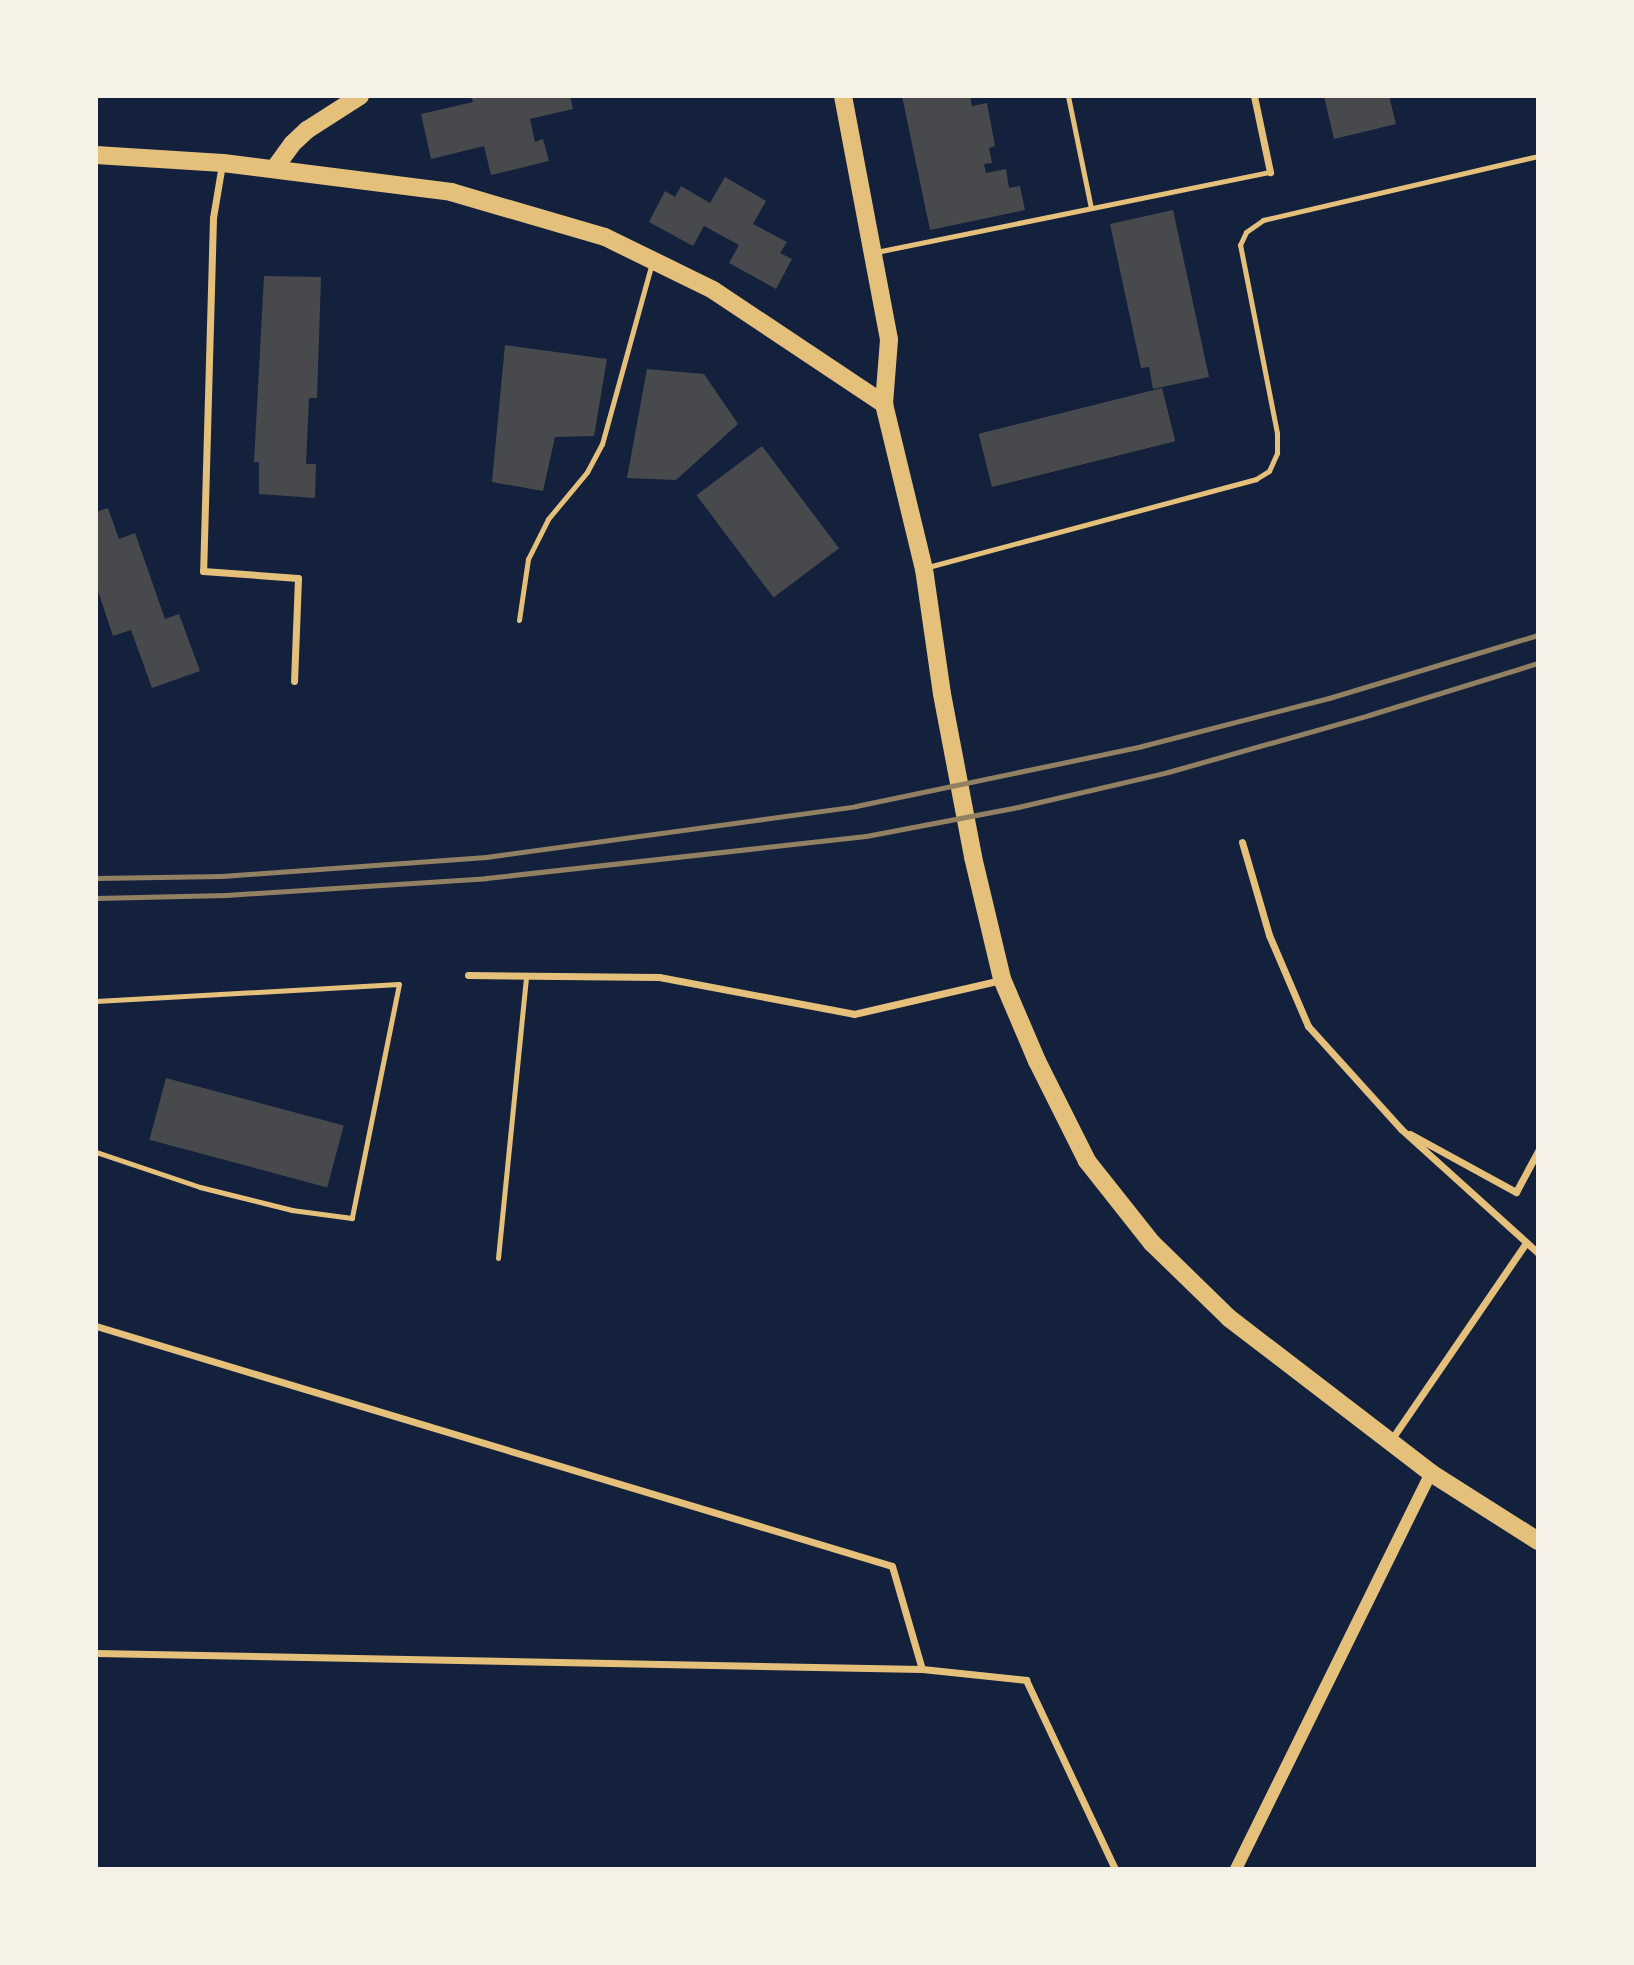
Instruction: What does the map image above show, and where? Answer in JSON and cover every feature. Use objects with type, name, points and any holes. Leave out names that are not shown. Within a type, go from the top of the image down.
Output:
[{"type":"main road","points":[[274,169],[292,144],[307,130],[360,96]]},
{"type":"main road","points":[[843,96],[889,340],[884,404],[924,569],[942,694],[973,857],[1002,979],[1037,1061],[1087,1161],[1152,1243],[1229,1318],[1431,1473],[1538,1541]]},
{"type":"main road","points":[[96,155],[223,163],[451,192],[605,237],[713,290],[884,404]]},
{"type":"street","points":[[1254,96],[1270,172]]},
{"type":"street","points":[[223,163],[213,218],[203,571],[298,578],[294,681]]},
{"type":"street","points":[[1242,842],[1269,935],[1308,1026],[1401,1129],[1538,1253]]},
{"type":"street","points":[[468,975],[659,977],[853,1014],[1002,979]]},
{"type":"street","points":[[1401,1129],[1516,1192],[1538,1151]]},
{"type":"street","points":[[1390,1441],[1525,1244]]},
{"type":"street","points":[[96,1326],[892,1566],[922,1669]]},
{"type":"street","points":[[1236,1869],[1431,1473]]},
{"type":"street","points":[[96,1653],[922,1669],[1026,1680],[1115,1869]]},
{"type":"lane","points":[[1069,96],[1091,208]]},
{"type":"lane","points":[[924,569],[1256,479],[1269,471],[1277,453],[1277,433],[1240,245],[1245,232],[1263,220],[1538,156]]},
{"type":"lane","points":[[873,253],[1270,172]]},
{"type":"lane","points":[[519,620],[528,559],[548,519],[587,472],[602,444],[653,260]]},
{"type":"lane","points":[[498,1258],[526,975]]},
{"type":"lane","points":[[96,1001],[400,984],[352,1218],[292,1210],[200,1186],[96,1152]]},
{"type":"building","points":[[471,96],[570,96],[573,109],[530,119],[535,142],[543,139],[549,161],[491,175],[484,146],[431,159],[421,114],[473,102]]},
{"type":"building","points":[[902,96],[970,96],[972,106],[987,103],[995,146],[989,148],[992,163],[984,164],[986,173],[1006,169],[1009,188],[1020,186],[1025,210],[930,230]]},
{"type":"building","points":[[1324,96],[1389,96],[1396,124],[1334,139]]},
{"type":"building","points":[[725,177],[766,201],[753,224],[787,242],[780,253],[792,259],[776,289],[729,263],[739,245],[704,226],[693,246],[649,222],[665,191],[675,197],[681,186],[710,203]]},
{"type":"building","points":[[1173,210],[1209,377],[1153,389],[1149,367],[1141,368],[1110,224]]},
{"type":"building","points":[[264,276],[321,277],[317,398],[309,398],[306,464],[316,464],[315,498],[259,494],[259,462],[254,462]]},
{"type":"building","points":[[505,345],[607,359],[594,436],[555,437],[543,491],[492,482]]},
{"type":"building","points":[[647,369],[704,374],[738,424],[676,480],[627,478]]},
{"type":"building","points":[[1162,388],[1175,441],[992,487],[979,434]]},
{"type":"building","points":[[762,446],[839,548],[774,598],[697,495]]},
{"type":"building","points":[[108,508],[119,539],[135,533],[165,619],[179,614],[200,671],[152,688],[131,630],[113,636],[96,585],[96,512]]},
{"type":"building","points":[[166,1078],[344,1126],[327,1187],[149,1140]]},
{"type":"railway","points":[[96,878],[222,876],[486,857],[856,806],[1142,746],[1329,698],[1538,635]]},
{"type":"railway","points":[[96,898],[226,895],[486,878],[866,836],[1018,807],[1168,772],[1369,715],[1538,663]]}]
